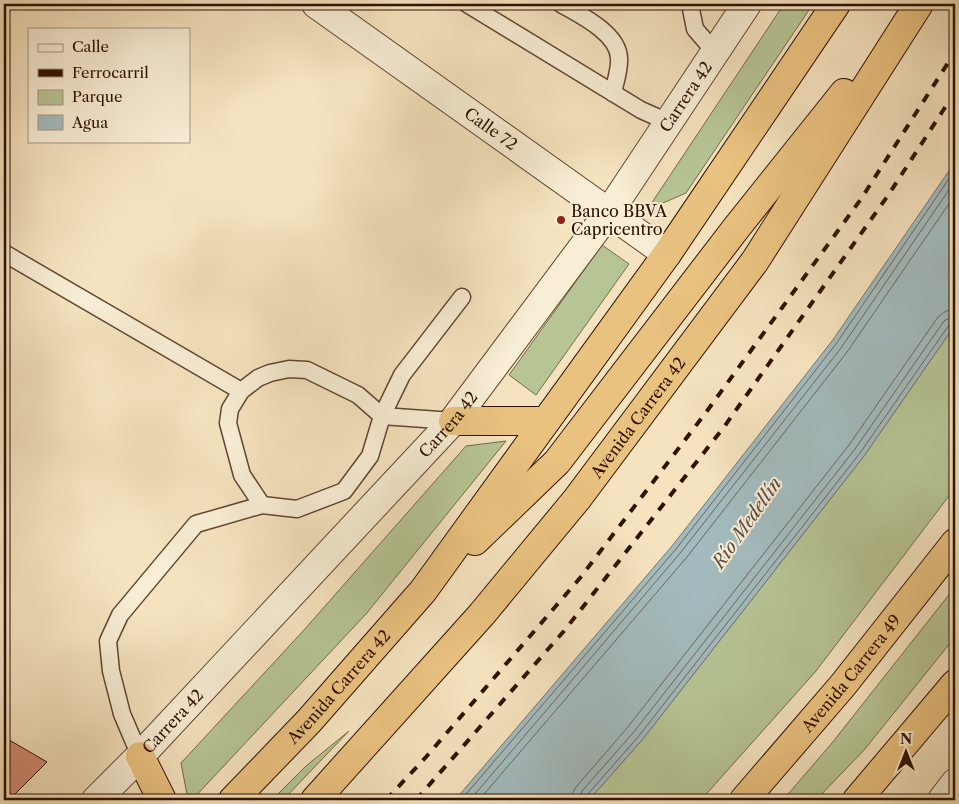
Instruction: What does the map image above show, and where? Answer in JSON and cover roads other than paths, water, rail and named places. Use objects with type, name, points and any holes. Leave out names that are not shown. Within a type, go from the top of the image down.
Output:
[{"type":"highway","name":"Avenida Carrera 42","points":[[233,800],[308,721],[423,591],[667,254],[836,4]]},
{"type":"highway","name":"Avenida Carrera 42","points":[[315,800],[482,614],[582,491],[755,261],[917,4]]},
{"type":"highway","points":[[423,591],[557,462],[737,227],[917,4]]},
{"type":"highway","points":[[453,421],[545,421]]},
{"type":"highway","name":"Avenida Carrera 49","points":[[744,800],[843,685],[955,543]]},
{"type":"highway","points":[[857,800],[955,684]]},
{"type":"highway","points":[[140,756],[162,800]]},
{"type":"street","name":"Calle 72","points":[[316,4],[667,254]]},
{"type":"street","name":"Carrera 42","points":[[96,800],[140,756],[453,421],[609,212],[747,4]]},
{"type":"lane","points":[[467,4],[613,94],[641,110],[668,122]]},
{"type":"lane","points":[[561,4],[589,20],[614,42],[620,58],[613,94]]},
{"type":"lane","points":[[690,4],[695,29],[715,52]]},
{"type":"lane","points":[[4,254],[241,391]]},
{"type":"lane","points":[[140,756],[122,714],[111,671],[108,641],[120,615],[196,524],[262,505],[297,509],[344,491],[370,456],[382,416],[402,375],[462,297]]},
{"type":"lane","points":[[262,505],[242,475],[228,423],[230,409],[241,391],[258,378],[289,369],[307,370],[358,395],[382,416],[453,421]]},
{"type":"water","name":"Río Medellín","points":[[955,162],[955,325],[864,456],[642,740],[589,800],[455,800],[672,546],[832,341]]},
{"type":"railway","points":[[386,800],[426,757],[580,578],[707,411],[861,199],[955,52]]},
{"type":"railway","points":[[416,800],[564,631],[724,427],[889,194],[955,92]]},
{"type":"place","name":"Banco BBVA Capricentro","points":[[561,220]]}]
